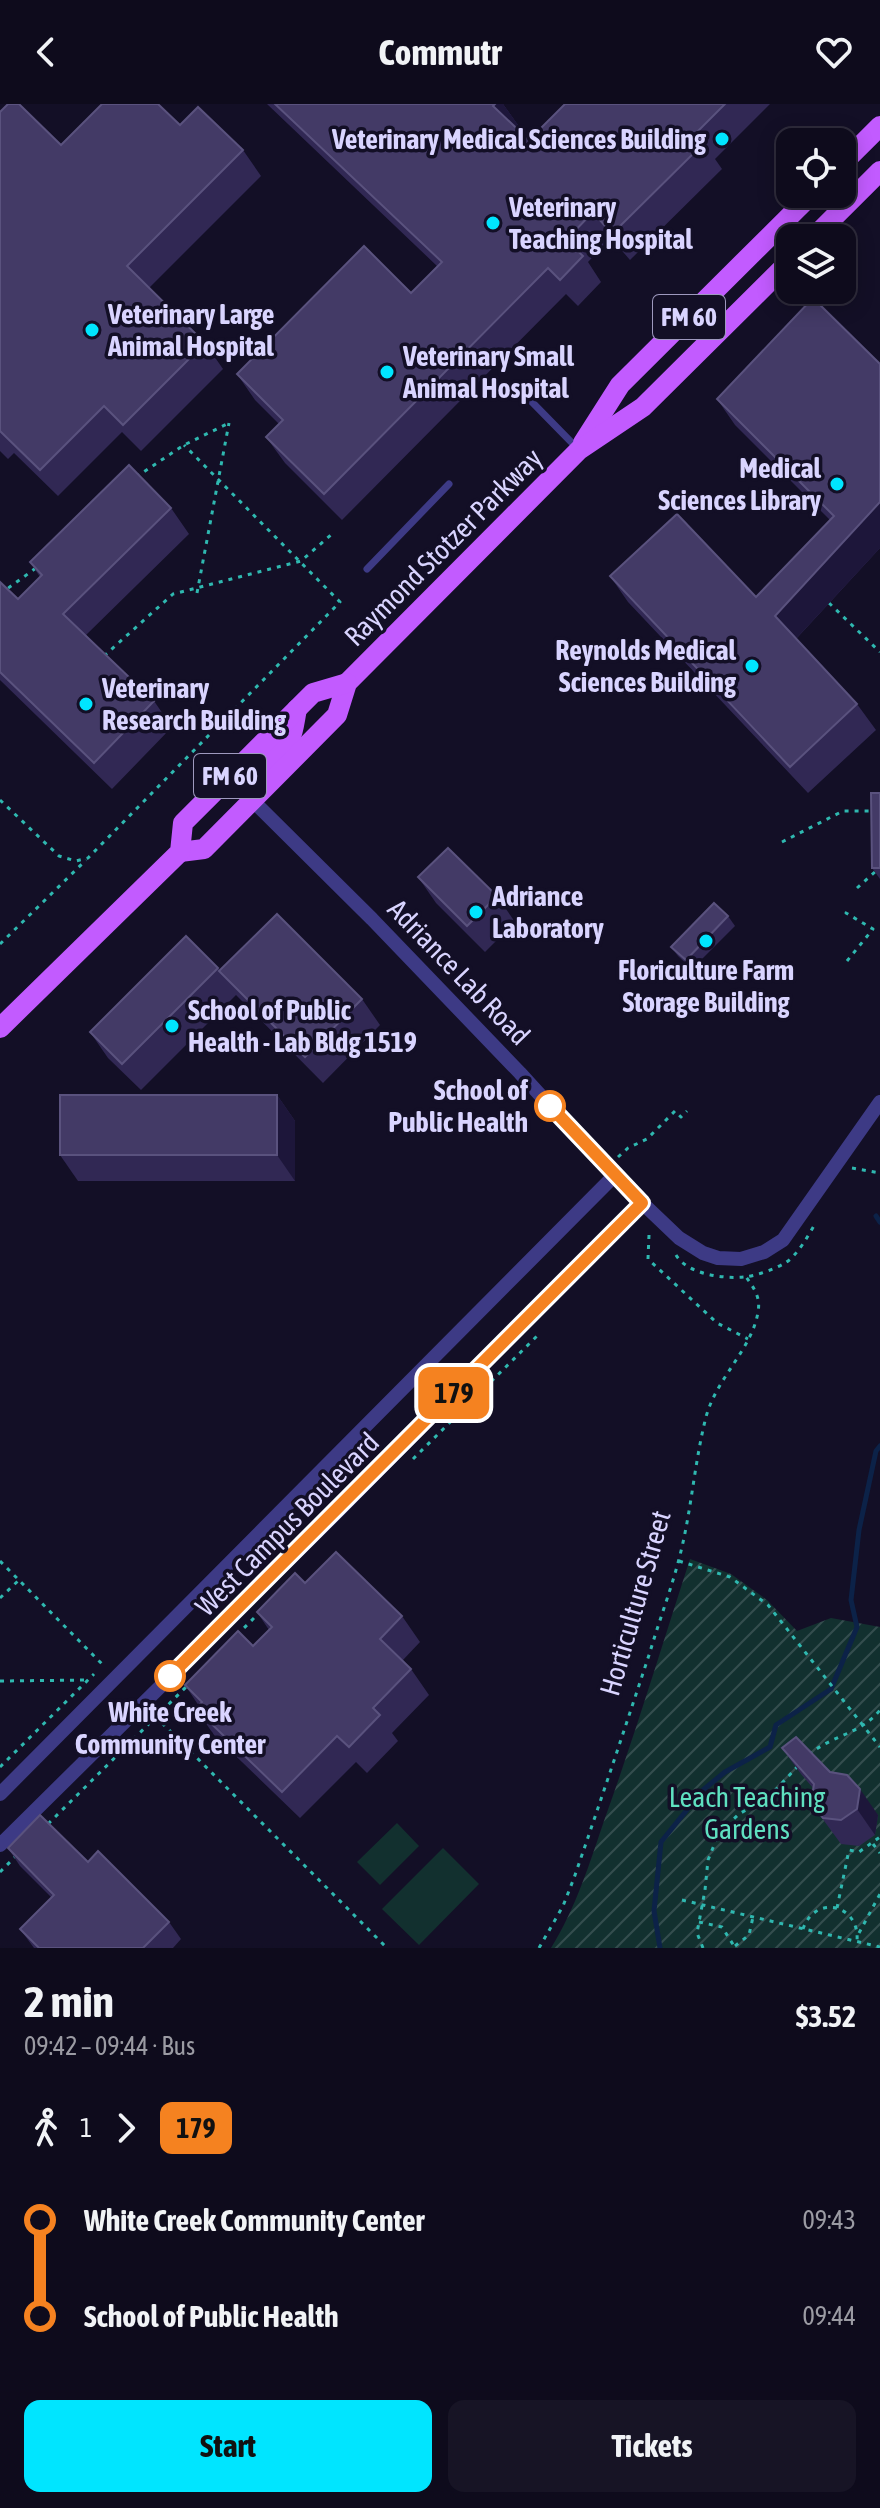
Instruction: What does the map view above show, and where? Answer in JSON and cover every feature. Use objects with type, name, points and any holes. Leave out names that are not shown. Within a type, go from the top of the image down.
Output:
[{"type":"main road","points":[[856,150],[880,126]]},
{"type":"main road","points":[[827,224],[880,171]]},
{"type":"main road","name":"Raymond Stotzer Parkway","points":[[579,450],[620,385],[798,208]]},
{"type":"main road","name":"Raymond Stotzer Parkway","points":[[1,1025],[180,852],[204,849],[337,715],[347,683],[579,450],[643,407],[776,275]]},
{"type":"main road","points":[[706,300],[729,322]]},
{"type":"main road","name":"Raymond Stotzer Parkway","points":[[180,852],[183,823],[313,693],[347,683]]},
{"type":"main road","points":[[252,800],[252,778],[289,740],[297,709]]},
{"type":"street","name":"Adriance Lab Road","points":[[252,800],[372,919],[642,1203],[690,1246],[742,1266]]},
{"type":"street","points":[[742,1266],[783,1240],[880,1102]]},
{"type":"street","name":"West Campus Boulevard","points":[[0,1794],[614,1176]]},
{"type":"street","name":"West Campus Boulevard","points":[[0,1845],[338,1511],[642,1203]]},
{"type":"lane","points":[[531,401],[579,450]]},
{"type":"lane","points":[[367,569],[449,484]]},
{"type":"path","points":[[131,481],[184,445],[229,423],[197,593]]},
{"type":"path","points":[[0,944],[340,602],[184,445]]},
{"type":"path","points":[[101,659],[173,594],[301,561],[332,534]]},
{"type":"path","points":[[0,594],[37,567]]},
{"type":"path","points":[[829,603],[880,652]]},
{"type":"path","points":[[0,800],[59,856],[76,861],[88,858]]},
{"type":"path","points":[[782,842],[843,811],[880,811]]},
{"type":"path","points":[[857,888],[876,871]]},
{"type":"path","points":[[847,961],[873,929],[846,913],[848,908]]},
{"type":"path","points":[[618,1157],[647,1139],[675,1111],[681,1117],[687,1111]]},
{"type":"path","points":[[649,1235],[648,1259],[717,1323],[748,1339]]},
{"type":"path","name":"Horticulture Street","points":[[539,1948],[563,1906],[574,1878],[679,1561],[704,1421],[719,1384],[755,1327],[759,1305],[754,1286],[742,1266]]},
{"type":"path","points":[[408,1464],[537,1336]]},
{"type":"path","points":[[0,1561],[110,1671]]},
{"type":"path","points":[[679,1561],[730,1577],[768,1605],[880,1747]]},
{"type":"path","points":[[0,1598],[19,1580]]},
{"type":"path","points":[[228,1644],[260,1612]]},
{"type":"path","points":[[0,1767],[94,1674]]},
{"type":"path","points":[[45,1827],[196,1676]]},
{"type":"path","points":[[0,1681],[88,1680]]},
{"type":"path","points":[[149,1710],[387,1948]]},
{"type":"path","points":[[808,1756],[832,1740],[849,1735],[869,1723],[880,1710]]},
{"type":"path","points":[[703,1948],[697,1933],[708,1860],[719,1833],[739,1814],[769,1797],[799,1764]]},
{"type":"path","points":[[837,1908],[849,1850],[859,1852],[880,1837]]},
{"type":"path","points":[[872,1843],[880,1853]]},
{"type":"path","points":[[0,1872],[23,1850]]},
{"type":"path","points":[[857,1941],[880,1894]]},
{"type":"path","points":[[682,1900],[880,1945]]},
{"type":"path","points":[[803,1929],[816,1910],[837,1908],[847,1912],[856,1924],[857,1941]]},
{"type":"path","points":[[699,1922],[722,1927],[733,1947],[749,1935],[753,1917]]},
{"type":"green space","name":"Leach Teaching Gardens","points":[[690,1559],[731,1574],[767,1600],[797,1631],[831,1618],[880,1627],[880,1948],[551,1948],[568,1917],[588,1868]]},
{"type":"green space","points":[[397,1823],[419,1846],[380,1885],[357,1862]]},
{"type":"green space","points":[[443,1848],[479,1884],[419,1945],[382,1909]]},
{"type":"building","name":"Veterinary Large Animal Hospital","points":[[8,104],[19,104],[61,145],[102,104],[158,104],[180,125],[198,107],[243,150],[127,266],[205,343],[123,425],[104,406],[40,470],[0,431],[0,112]]},
{"type":"building","points":[[275,104],[495,104],[493,106],[529,140],[565,104],[725,104],[695,134],[704,143],[612,234],[593,212],[566,240],[583,256],[560,280],[548,268],[324,494],[266,437],[283,420],[237,374],[364,246],[411,293],[442,262]]},
{"type":"building","points":[[807,304],[819,304],[880,364],[880,502],[775,616],[857,704],[790,767],[610,576],[677,514],[756,597],[834,516],[717,399]]},
{"type":"building","points":[[129,465],[171,508],[63,614],[154,701],[94,763],[0,672],[0,582],[18,599],[42,575],[30,562]]},
{"type":"building","points":[[871,793],[880,793],[880,868],[872,868]]},
{"type":"building","points":[[448,848],[497,896],[467,926],[418,877]]},
{"type":"building","points":[[714,903],[728,916],[686,960],[671,947]]},
{"type":"building","points":[[277,914],[362,999],[305,1057],[219,971]]},
{"type":"building","points":[[186,936],[218,968],[122,1064],[90,1032]]},
{"type":"building","points":[[60,1095],[277,1095],[277,1155],[60,1155]]},
{"type":"building","name":"White Creek Community Center","points":[[336,1552],[402,1616],[380,1639],[411,1669],[373,1708],[380,1715],[349,1747],[337,1736],[282,1792],[196,1709],[202,1702],[185,1685],[238,1631],[253,1646],[272,1627],[257,1612],[295,1573],[305,1583]]},
{"type":"building","points":[[796,1737],[830,1772],[847,1775],[860,1789],[857,1809],[841,1820],[823,1818],[811,1803],[814,1784],[782,1748]]},
{"type":"building","points":[[40,1815],[88,1862],[98,1851],[169,1922],[143,1948],[39,1948],[20,1929],[54,1895],[8,1848]]},
{"type":"waterway","points":[[876,1216],[880,1222]]},
{"type":"waterway","points":[[660,1948],[654,1911],[661,1842],[703,1790],[725,1772],[770,1747],[776,1725],[831,1689],[857,1627],[851,1600],[859,1530],[876,1451],[880,1446]]},
{"type":"bus line","name":"179","points":[[170,1676],[642,1203],[550,1106]]},
{"type":"place","name":"Veterinary Medical Sciences Building","points":[[722,139]]},
{"type":"place","name":"Veterinary Teaching Hospital","points":[[493,223]]},
{"type":"place","name":"Veterinary Large Animal Hospital","points":[[92,330]]},
{"type":"place","name":"Veterinary Small Animal Hospital","points":[[387,372]]},
{"type":"place","name":"Medical Sciences Library","points":[[837,484]]},
{"type":"place","name":"Reynolds Medical Sciences Building","points":[[752,666]]},
{"type":"place","name":"Veterinary Research Building","points":[[86,704]]},
{"type":"place","name":"Adriance Laboratory","points":[[476,912]]},
{"type":"place","name":"Floriculture Farm Storage Building","points":[[706,941]]},
{"type":"place","name":"School of Public Health - Lab Bldg 1519","points":[[172,1026]]},
{"type":"place","name":"School of Public Health","points":[[550,1106]]},
{"type":"place","name":"White Creek Community Center","points":[[170,1676]]}]
